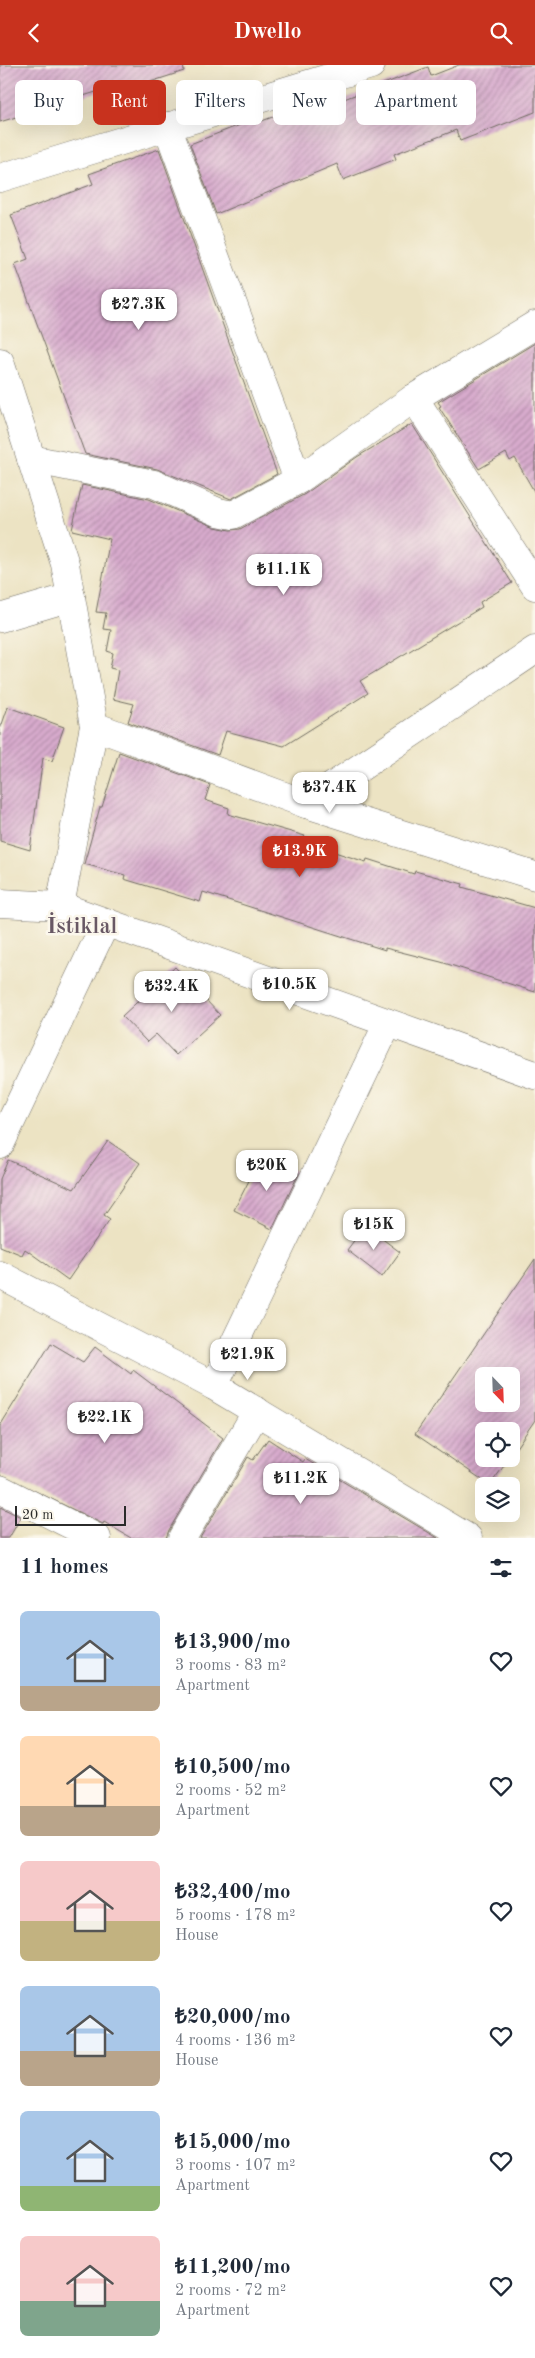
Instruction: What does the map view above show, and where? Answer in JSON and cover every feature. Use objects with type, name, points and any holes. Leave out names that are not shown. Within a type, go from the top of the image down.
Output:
[{"type":"street","points":[[0,178],[371,65]]},
{"type":"street","points":[[168,126],[298,480]]},
{"type":"street","points":[[31,459],[154,484],[218,512],[234,515],[298,480],[414,398],[535,325]]},
{"type":"street","points":[[0,362],[65,564],[94,726],[60,906]]},
{"type":"street","points":[[414,398],[535,586]]},
{"type":"street","points":[[0,618],[71,597]]},
{"type":"street","points":[[306,805],[535,650]]},
{"type":"street","points":[[94,726],[306,805],[535,876]]},
{"type":"street","points":[[0,903],[60,906],[535,1075]]},
{"type":"street","points":[[0,1145],[106,922]]},
{"type":"street","points":[[214,1386],[388,1023]]},
{"type":"street","points":[[0,1275],[214,1386],[468,1538]]},
{"type":"street","points":[[182,1538],[257,1411]]},
{"type":"street","points":[[0,1489],[97,1538]]},
{"type":"building","points":[[0,65],[183,65],[184,71],[156,80],[93,80],[93,93],[83,96],[83,80],[15,80],[15,117],[0,122]]},
{"type":"building","points":[[459,65],[535,65],[535,112],[460,141],[456,130],[394,154],[396,159],[343,180],[337,164],[216,214],[190,144],[240,125],[263,125],[263,121],[273,117],[273,125],[346,125],[346,98],[356,94],[356,125],[476,125],[476,80],[394,80],[428,67],[431,76]]},
{"type":"building","points":[[159,149],[277,474],[231,499],[157,469],[85,454],[15,264],[28,259],[11,215],[93,184],[89,174]]},
{"type":"building","points":[[535,343],[535,493],[515,458],[510,461],[506,453],[479,469],[439,407],[441,406],[438,402]]},
{"type":"building","points":[[412,424],[512,583],[480,602],[482,607],[360,681],[368,693],[284,746],[226,731],[218,755],[128,722],[134,704],[113,699],[118,670],[110,668],[113,653],[107,651],[111,630],[103,629],[106,613],[96,612],[110,539],[72,530],[82,485],[149,499],[215,527],[230,530],[240,529],[305,494],[357,457]]},
{"type":"building","points":[[8,707],[64,727],[52,761],[43,758],[30,850],[0,841],[0,730]]},
{"type":"building","points":[[119,752],[210,785],[205,800],[229,808],[228,814],[305,836],[303,842],[366,862],[367,859],[414,874],[415,871],[463,884],[462,887],[535,908],[535,992],[441,962],[385,948],[385,950],[203,892],[200,902],[124,879],[125,875],[84,864],[100,807],[102,807]]},
{"type":"building","points":[[175,967],[220,1015],[176,1055],[156,1034],[147,1042],[122,1016]]},
{"type":"building","points":[[108,1141],[140,1163],[104,1215],[110,1219],[68,1280],[25,1249],[22,1255],[0,1246],[0,1179],[8,1160],[74,1189]]},
{"type":"building","points":[[262,1155],[299,1173],[272,1229],[234,1210]]},
{"type":"building","points":[[365,1226],[400,1252],[382,1277],[347,1250]]},
{"type":"building","points":[[535,1259],[535,1420],[520,1442],[520,1422],[475,1422],[475,1467],[503,1467],[496,1477],[478,1477],[415,1434]]},
{"type":"building","points":[[51,1343],[83,1362],[95,1347],[131,1374],[133,1370],[223,1438],[166,1538],[131,1538],[104,1522],[103,1524],[0,1474],[0,1426]]},
{"type":"building","points":[[268,1439],[303,1462],[305,1459],[438,1538],[200,1538],[248,1457],[253,1460]]},
{"type":"building","points":[[0,1507],[21,1517],[9,1538],[0,1538]]},
{"type":"district","name":"İstiklal","points":[[82,925]]}]
